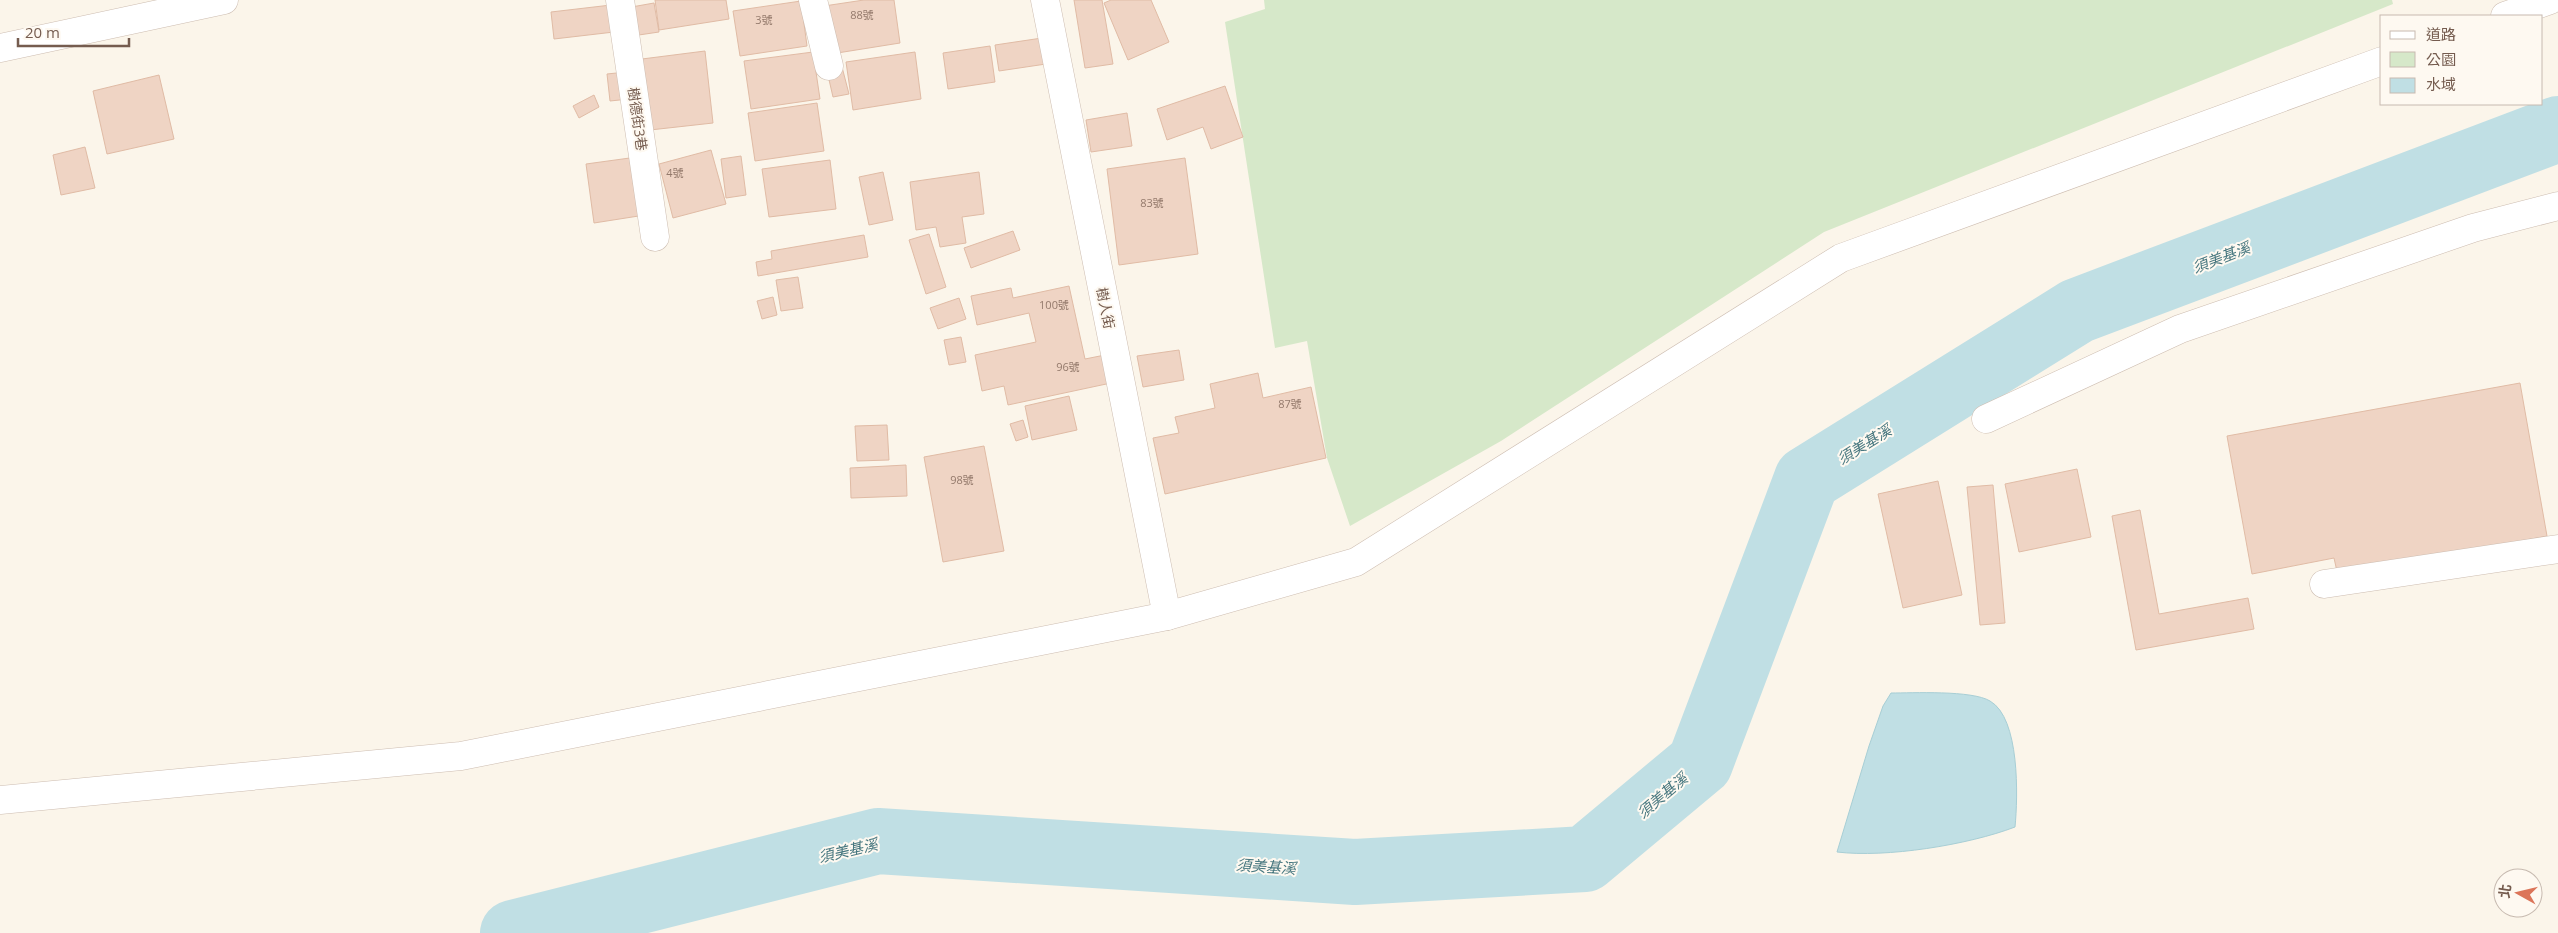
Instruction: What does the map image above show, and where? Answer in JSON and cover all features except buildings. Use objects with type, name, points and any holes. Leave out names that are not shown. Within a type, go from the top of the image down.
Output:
[{"type":"street","points":[[0,48],[224,0]]},
{"type":"street","name":"樹德街3巷","points":[[620,0],[655,237]]},
{"type":"street","points":[[813,0],[829,66]]},
{"type":"street","name":"樹人街","points":[[1045,0],[1167,616]]},
{"type":"street","points":[[2508,15],[2550,0]]},
{"type":"street","points":[[0,800],[461,756],[1167,616],[1356,562],[1840,258],[2380,62]]},
{"type":"street","points":[[1986,419],[2180,329],[2473,228],[2558,206]]},
{"type":"street","points":[[2324,584],[2558,549]]},
{"type":"green space","points":[[1264,0],[2392,0],[2393,4],[1824,232],[1501,441],[1350,526],[1327,458],[1307,341],[1275,348],[1225,22],[1265,9]]},
{"type":"water","points":[[1891,693],[1970,695],[1990,701],[2000,710],[2012,740],[2015,759],[2017,797],[2015,827],[1974,839],[1927,848],[1879,853],[1837,852],[1869,746],[1883,706]]},
{"type":"waterway","name":"須美基溪","points":[[513,933],[878,841],[1355,872],[1585,859],[1700,763],[1807,479],[2077,311],[2558,129]]}]
